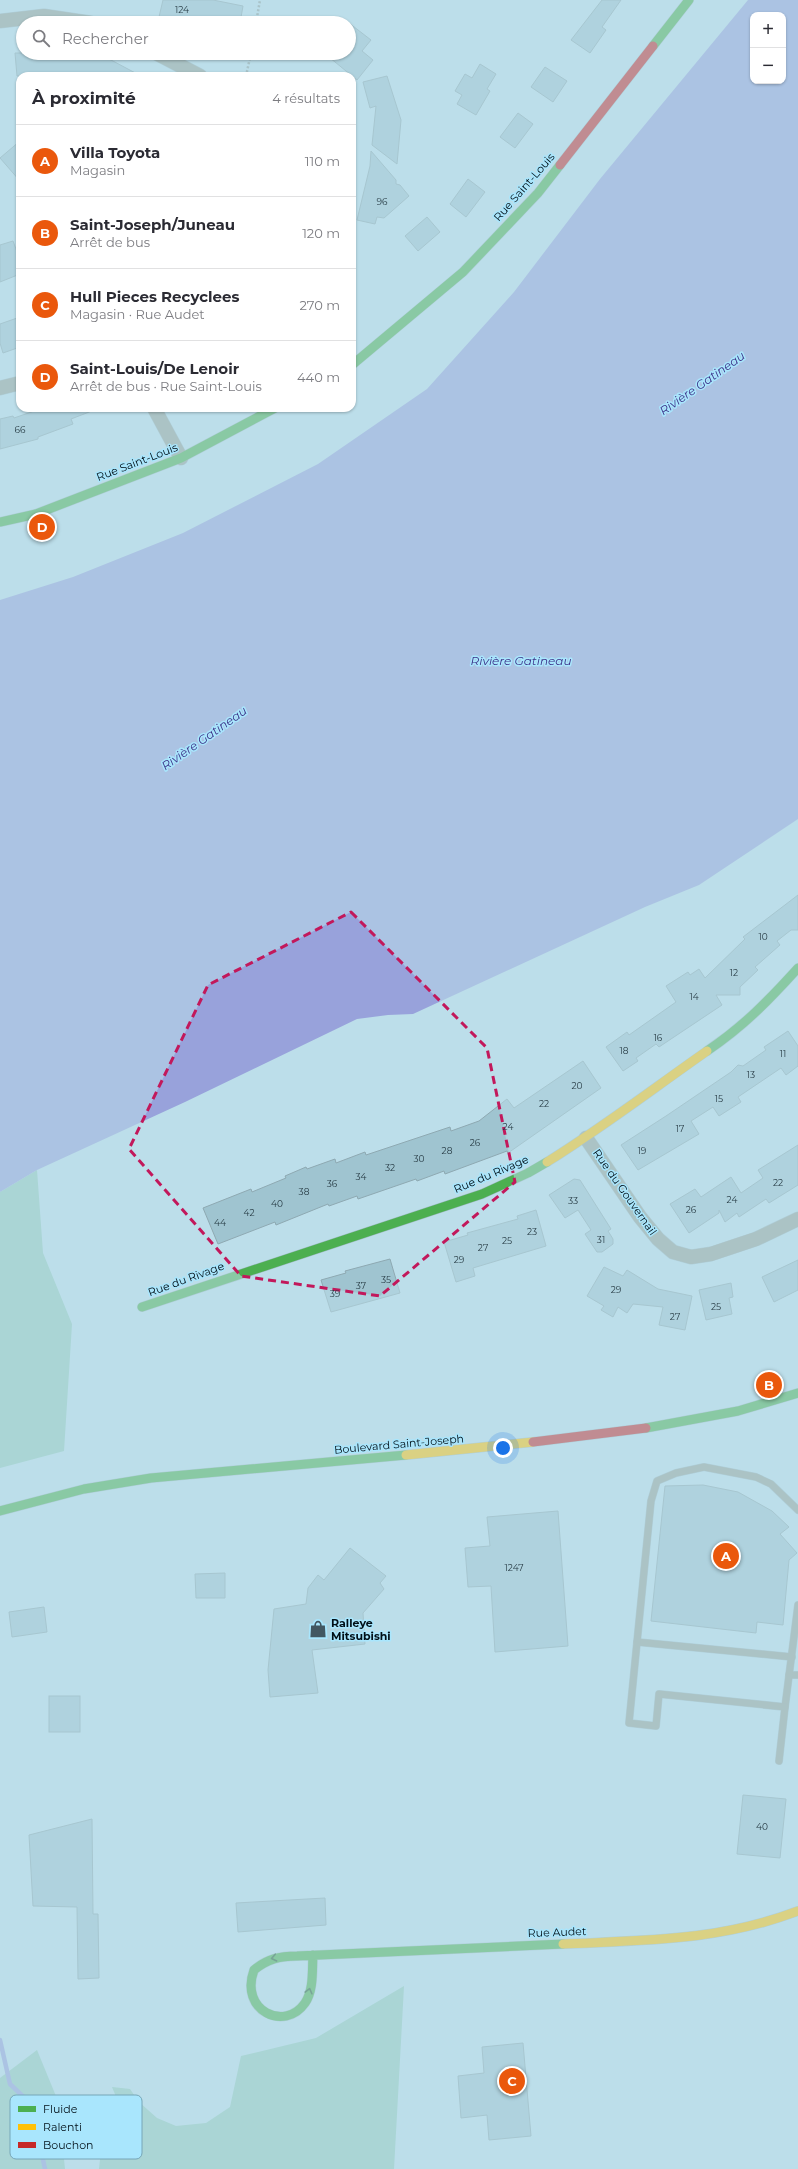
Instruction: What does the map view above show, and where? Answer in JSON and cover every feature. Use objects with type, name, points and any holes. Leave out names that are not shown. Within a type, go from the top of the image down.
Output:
[{"type":"main road","name":"Rue Saint-Louis","points":[[356,362],[463,272],[538,193],[689,0]]},
{"type":"main road","name":"Rue Saint-Louis","points":[[0,522],[36,514],[181,458],[267,412]]},
{"type":"main road","name":"Rue du Rivage","points":[[142,1307],[231,1276],[349,1239],[482,1194],[528,1173],[586,1138],[629,1105],[751,1019],[798,968]]},
{"type":"main road","name":"Boulevard Saint-Joseph","points":[[0,1511],[84,1489],[151,1478],[450,1451],[637,1430],[725,1414],[798,1393]]},
{"type":"main road","name":"Rue Audet","points":[[313,1955],[309,1992],[305,2003],[300,2009],[293,2014],[282,2016],[272,2015],[254,2001],[250,1989],[250,1979],[254,1970],[260,1963],[280,1957],[313,1955],[681,1939],[738,1931],[762,1925],[798,1911]]},
{"type":"street","points":[[0,21],[16,19]]},
{"type":"street","points":[[169,60],[192,72]]},
{"type":"street","points":[[0,388],[16,384]]},
{"type":"street","points":[[156,412],[181,458]]},
{"type":"street","name":"Rue du Gouvernail","points":[[586,1138],[640,1217],[658,1239],[673,1252],[691,1257],[711,1254],[756,1239],[798,1219]]},
{"type":"lane","points":[[785,1707],[660,1694],[656,1726],[629,1723],[651,1501],[657,1481],[676,1473],[704,1467],[756,1477],[771,1484],[798,1510]]},
{"type":"lane","points":[[780,1761],[785,1707],[798,1605]]},
{"type":"lane","points":[[637,1642],[792,1657]]},
{"type":"lane","points":[[789,1675],[798,1676]]},
{"type":"path","points":[[257,16],[260,0]]},
{"type":"path","points":[[247,72],[249,60]]},
{"type":"highlighted area","points":[[351,912],[487,1048],[515,1182],[380,1296],[241,1276],[129,1149],[208,985]]},
{"type":"green space","points":[[37,1170],[43,1253],[72,1324],[64,1451],[0,1468],[0,1192]]},
{"type":"green space","points":[[404,1986],[394,2169],[99,2169],[100,2159],[142,2159],[142,2105],[157,2118],[176,2126],[206,2123],[230,2107],[241,2056],[316,2038]]},
{"type":"green space","points":[[37,2050],[56,2095],[10,2095],[10,2159],[64,2159],[65,2169],[0,2169],[0,2078]]},
{"type":"green space","points":[[112,2087],[130,2089],[134,2095],[115,2095]]},
{"type":"water","name":"Rivière Gatineau","points":[[748,0],[798,0],[798,819],[699,885],[645,907],[413,1014],[388,1015],[357,1019],[185,1102],[37,1170],[0,1192],[0,600],[73,577],[183,533],[318,464],[427,389],[514,292],[600,179]]},
{"type":"building","points":[[163,0],[213,0],[243,6],[241,16],[159,16]]},
{"type":"building","points":[[602,0],[621,0],[602,27],[606,30],[590,53],[571,40]]},
{"type":"building","points":[[356,28],[371,40],[362,51],[373,60],[357,80],[356,72],[347,72],[333,60],[356,60]]},
{"type":"building","points":[[15,53],[16,60],[111,60],[134,72],[17,72]]},
{"type":"building","points":[[480,64],[496,74],[487,89],[490,91],[476,115],[457,104],[462,95],[455,91],[465,74],[472,78]]},
{"type":"building","points":[[545,67],[567,81],[553,102],[531,87]]},
{"type":"building","points":[[387,76],[401,120],[397,164],[372,145],[376,106],[370,108],[363,82]]},
{"type":"building","points":[[518,113],[533,124],[515,148],[500,137]]},
{"type":"building","points":[[16,144],[16,176],[0,158]]},
{"type":"building","points":[[371,151],[396,180],[396,184],[400,185],[409,196],[384,218],[377,217],[375,224],[357,220],[370,166]]},
{"type":"building","points":[[468,179],[485,192],[466,217],[450,204]]},
{"type":"building","points":[[427,217],[440,232],[418,251],[405,236]]},
{"type":"building","points":[[13,241],[16,249],[16,276],[0,282],[0,245]]},
{"type":"building","points":[[16,318],[16,348],[3,353],[0,343],[0,324]]},
{"type":"building","points":[[31,412],[89,412],[71,419],[73,424],[38,437],[38,439],[0,449],[0,419],[13,416],[14,418]]},
{"type":"building","points":[[798,895],[798,930],[791,930],[777,941],[780,945],[755,967],[758,970],[740,987],[740,995],[716,995],[722,1005],[659,1047],[656,1044],[636,1058],[638,1061],[623,1071],[606,1047],[627,1032],[629,1035],[676,1002],[666,986],[688,972],[690,975],[699,969],[705,978],[745,939],[743,937]]},
{"type":"building","points":[[788,1031],[798,1046],[798,1066],[786,1075],[781,1068],[738,1097],[741,1102],[719,1116],[713,1107],[691,1121],[699,1134],[638,1170],[621,1145],[731,1072],[738,1065],[743,1066],[766,1050],[764,1047]]},
{"type":"building","points":[[583,1061],[601,1088],[508,1153],[507,1151],[445,1174],[444,1171],[417,1181],[416,1179],[358,1199],[357,1196],[329,1206],[328,1204],[276,1225],[275,1222],[218,1244],[203,1208],[251,1189],[252,1192],[286,1178],[285,1176],[306,1167],[307,1169],[335,1159],[336,1163],[365,1152],[366,1155],[450,1127],[451,1131],[479,1121],[507,1099],[514,1108]]},
{"type":"building","points":[[798,1145],[798,1185],[769,1203],[766,1199],[739,1217],[737,1213],[725,1222],[719,1210],[719,1213],[689,1233],[670,1204],[695,1189],[701,1197],[731,1177],[741,1193],[763,1178],[758,1170]]},
{"type":"building","points":[[574,1179],[580,1180],[611,1229],[608,1231],[613,1239],[613,1244],[602,1252],[597,1252],[585,1234],[591,1230],[578,1210],[565,1218],[549,1195]]},
{"type":"building","points":[[536,1210],[546,1246],[473,1268],[475,1276],[456,1282],[444,1242],[468,1235],[467,1233],[518,1219],[517,1216]]},
{"type":"building","points":[[390,1259],[400,1293],[331,1312],[321,1280],[346,1273],[345,1271]]},
{"type":"building","points":[[798,1260],[798,1290],[774,1302],[762,1277]]},
{"type":"building","points":[[604,1267],[623,1276],[627,1270],[658,1289],[692,1296],[685,1330],[659,1325],[663,1307],[633,1304],[627,1313],[618,1307],[613,1317],[601,1310],[604,1306],[587,1296]]},
{"type":"building","points":[[731,1283],[733,1297],[729,1298],[732,1314],[706,1320],[699,1290]]},
{"type":"building","points":[[703,1485],[738,1492],[772,1511],[789,1527],[780,1534],[797,1553],[789,1560],[783,1625],[757,1622],[756,1633],[651,1621],[665,1486]]},
{"type":"building","points":[[558,1511],[568,1646],[495,1652],[491,1586],[468,1587],[465,1548],[490,1546],[487,1517]]},
{"type":"building","name":"Ralleye Mitsubishi","points":[[350,1548],[386,1576],[380,1583],[384,1589],[363,1613],[365,1644],[312,1650],[318,1693],[270,1697],[268,1670],[274,1609],[306,1604],[308,1588],[318,1575],[324,1580]]},
{"type":"building","points":[[225,1573],[225,1598],[196,1598],[195,1574]]},
{"type":"building","points":[[44,1607],[47,1632],[12,1637],[9,1612]]},
{"type":"building","points":[[49,1696],[80,1696],[80,1732],[49,1732]]},
{"type":"building","points":[[743,1795],[786,1799],[780,1858],[737,1854]]},
{"type":"building","points":[[92,1819],[93,1914],[98,1914],[99,1978],[78,1979],[77,1907],[33,1906],[29,1835]]},
{"type":"building","points":[[325,1898],[326,1925],[238,1932],[236,1903]]},
{"type":"building","points":[[523,2043],[531,2136],[489,2140],[487,2115],[461,2118],[458,2076],[484,2073],[482,2047]]},
{"type":"waterway","points":[[0,2040],[10,2084],[22,2095]]},
{"type":"waterway","points":[[43,2159],[45,2169]]},
{"type":"traffic: fast","points":[[653,46],[689,0]]},
{"type":"traffic: fast","points":[[356,362],[463,272],[538,193],[560,165]]},
{"type":"traffic: fast","points":[[0,522],[36,514],[181,458],[267,412]]},
{"type":"traffic: fast","points":[[707,1051],[733,1032],[755,1012],[798,968]]},
{"type":"traffic: fast","points":[[142,1307],[482,1194],[528,1173],[547,1162]]},
{"type":"traffic: fast","points":[[646,1428],[738,1411],[798,1393]]},
{"type":"traffic: fast","points":[[0,1511],[84,1489],[151,1478],[406,1455]]},
{"type":"traffic: fast","points":[[313,1955],[313,1961],[312,1973],[312,1980],[310,1992],[305,2003],[296,2012],[286,2016],[276,2016],[266,2013],[258,2006],[253,1997],[251,1984],[254,1970],[264,1963],[279,1958],[291,1956],[297,1956],[563,1944]]},
{"type":"traffic: slow","points":[[547,1162],[608,1122],[707,1051]]},
{"type":"traffic: slow","points":[[406,1455],[533,1442]]},
{"type":"traffic: slow","points":[[563,1944],[653,1940],[711,1934],[769,1921],[798,1911]]},
{"type":"traffic: jam","points":[[560,165],[653,46]]},
{"type":"traffic: jam","points":[[533,1442],[646,1428]]},
{"type":"place","name":"Saint-Louis/De Lenoir","points":[[42,527]]},
{"type":"place","name":"Saint-Joseph/Juneau","points":[[769,1385]]},
{"type":"place","name":"Villa Toyota","points":[[726,1556]]},
{"type":"place","name":"Ralleye Mitsubishi","points":[[318,1629]]},
{"type":"place","name":"Hull Pieces Recyclees","points":[[512,2081]]}]
